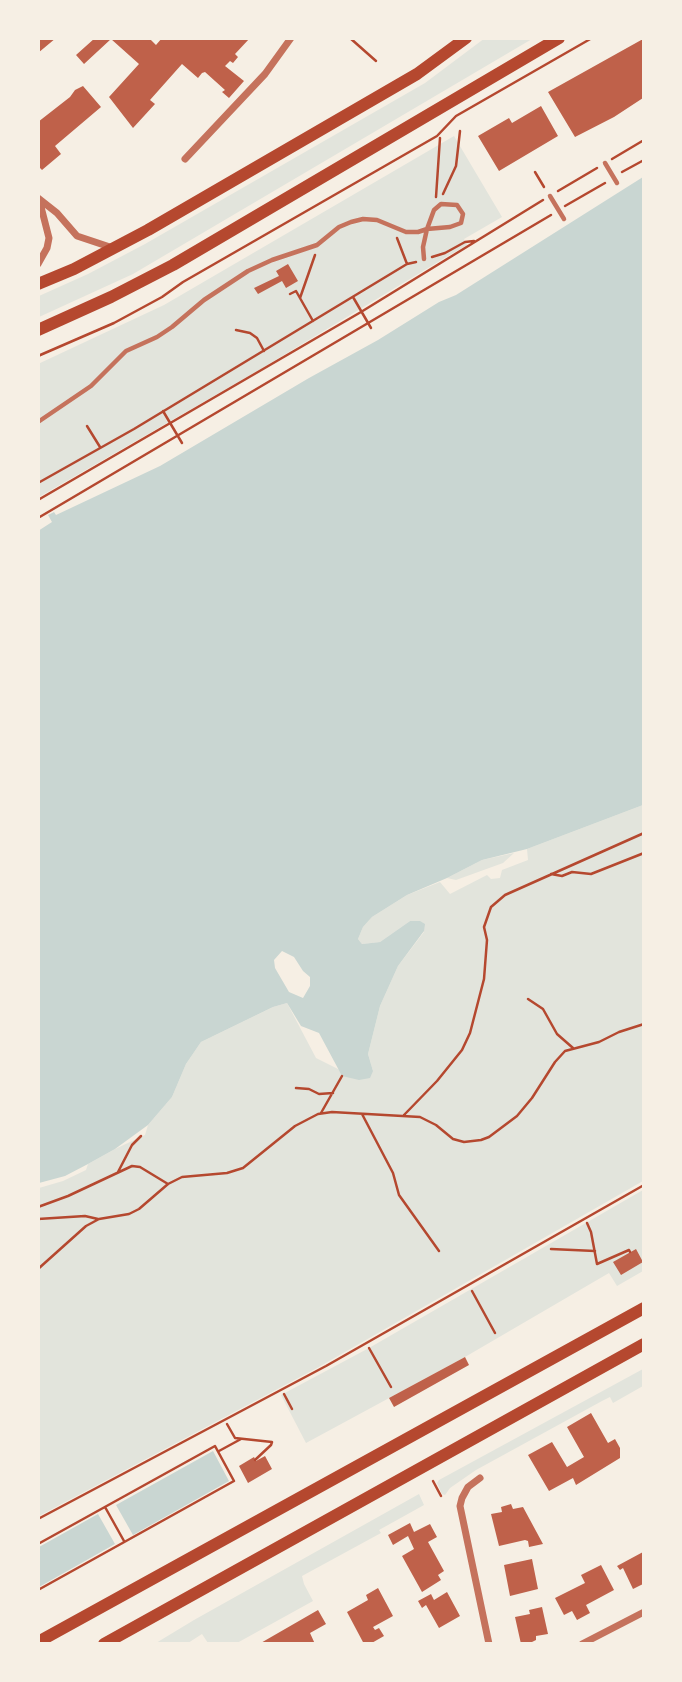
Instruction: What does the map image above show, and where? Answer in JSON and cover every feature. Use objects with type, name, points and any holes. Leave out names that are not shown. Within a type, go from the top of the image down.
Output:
[{"type":"main road","points":[[38,284],[114,248],[417,74],[466,38]]},
{"type":"main road","points":[[38,330],[111,297],[211,243],[559,38]]},
{"type":"main road","points":[[38,1642],[643,1308]]},
{"type":"main road","points":[[104,1643],[643,1344]]},
{"type":"street","points":[[186,159],[265,74],[291,38]]},
{"type":"street","points":[[38,198],[57,213],[77,236],[114,248]]},
{"type":"street","points":[[38,198],[49,238],[38,264]]},
{"type":"street","points":[[480,1478],[468,1487],[460,1506],[489,1643]]},
{"type":"street","points":[[582,1643],[643,1612]]},
{"type":"lane","points":[[605,163],[615,180]]},
{"type":"lane","points":[[550,196],[564,219]]},
{"type":"lane","points":[[38,422],[91,386],[126,351],[164,332],[204,300],[248,271],[317,244],[339,228],[363,219],[377,220],[406,232],[418,232],[427,229],[458,225],[463,219],[462,211],[457,205],[445,203],[434,210],[427,229],[423,247],[424,260]]},
{"type":"path","points":[[350,38],[376,61]]},
{"type":"path","points":[[38,356],[114,323],[162,297],[183,282],[437,136],[456,116],[592,38]]},
{"type":"path","points":[[434,210],[456,166],[460,131]]},
{"type":"path","points":[[434,210],[440,138]]},
{"type":"path","points":[[38,518],[370,326],[559,210],[615,180],[643,160]]},
{"type":"path","points":[[535,172],[544,187]]},
{"type":"path","points":[[38,500],[171,425],[550,196]]},
{"type":"path","points":[[38,483],[407,264],[474,241]]},
{"type":"path","points":[[300,298],[313,264],[317,244]]},
{"type":"path","points":[[290,294],[296,291],[313,321]]},
{"type":"path","points":[[353,297],[370,326]]},
{"type":"path","points":[[236,330],[250,333],[257,338],[264,351]]},
{"type":"path","points":[[163,411],[182,443]]},
{"type":"path","points":[[87,426],[100,448]]},
{"type":"path","points":[[404,1115],[462,1050],[470,1033],[485,971],[487,940],[484,927],[491,907],[505,895],[643,833]]},
{"type":"path","points":[[551,873],[562,876],[572,872],[591,874],[643,853]]},
{"type":"path","points":[[528,999],[543,1009],[557,1034],[573,1048]]},
{"type":"path","points":[[38,1269],[86,1226],[99,1219],[129,1214],[139,1209],[168,1184],[192,1175],[227,1173],[243,1168],[295,1126],[321,1113],[404,1115],[429,1121],[453,1139],[464,1142],[481,1140],[517,1116],[565,1051],[589,1045],[643,1024]]},
{"type":"path","points":[[321,1113],[342,1076]]},
{"type":"path","points":[[296,1088],[309,1089],[319,1094],[333,1093]]},
{"type":"path","points":[[362,1114],[393,1173],[399,1195],[439,1251]]},
{"type":"path","points":[[118,1171],[132,1145],[141,1136]]},
{"type":"path","points":[[38,1207],[132,1166],[140,1167],[168,1184]]},
{"type":"path","points":[[38,1519],[326,1366],[643,1185]]},
{"type":"path","points":[[38,1219],[85,1216],[99,1219]]},
{"type":"path","points":[[587,1223],[597,1264],[603,1264],[629,1250],[630,1252]]},
{"type":"path","points":[[551,1249],[595,1251]]},
{"type":"path","points":[[472,1291],[495,1333]]},
{"type":"path","points":[[369,1348],[391,1387]]},
{"type":"path","points":[[284,1394],[292,1409]]},
{"type":"path","points":[[228,1424],[238,1440]]},
{"type":"path","points":[[218,1452],[238,1440],[272,1442],[256,1460]]},
{"type":"path","points":[[38,1544],[215,1446],[234,1481],[38,1590]]},
{"type":"path","points":[[433,1481],[441,1496]]},
{"type":"path","points":[[105,1507],[125,1542]]},
{"type":"shaded area","points":[[485,38],[532,39],[133,274],[39,317],[39,296],[145,244],[425,83]]},
{"type":"shaded area","points":[[454,136],[502,217],[464,239],[467,245],[264,367],[39,497],[38,364],[164,305]]},
{"type":"shaded area","points":[[643,177],[643,805],[527,849],[482,860],[407,895],[372,917],[363,927],[358,939],[362,944],[380,942],[410,921],[425,924],[424,931],[398,966],[380,1006],[368,1054],[373,1071],[370,1078],[359,1080],[342,1076],[319,1033],[301,1026],[287,1003],[273,1007],[201,1042],[186,1064],[172,1097],[148,1125],[115,1149],[88,1164],[65,1176],[39,1183],[38,531],[52,522],[48,515],[54,512],[56,515],[160,466],[439,302],[456,295]],"holes":[[[282,951],[294,957],[310,977],[310,986],[303,998],[289,992],[275,968],[274,960]]]},
{"type":"shaded area","points":[[643,805],[643,1181],[317,1368],[39,1516],[39,1188],[86,1170],[88,1164],[145,1135],[148,1125],[172,1097],[186,1064],[201,1042],[273,1007],[287,1003],[316,1058],[340,1070],[343,1076],[373,1071],[368,1054],[380,1006],[398,966],[424,932],[410,921],[380,942],[362,944],[358,939],[363,927],[372,917],[407,895],[440,882],[450,894],[487,875],[491,879],[500,878],[502,870],[528,860],[527,849]]},
{"type":"shaded area","points":[[514,853],[503,863],[456,880],[447,878],[482,860]]},
{"type":"shaded area","points":[[643,1190],[643,1271],[617,1286],[609,1273],[465,1357],[306,1443],[281,1395],[369,1348]]},
{"type":"shaded area","points":[[643,1369],[643,1386],[613,1403],[610,1397],[602,1401],[476,1470],[450,1488],[445,1495],[442,1494],[437,1483],[439,1480]]},
{"type":"shaded area","points":[[213,1451],[229,1481],[133,1535],[116,1505]]},
{"type":"shaded area","points":[[419,1494],[424,1505],[379,1530],[381,1533],[302,1576],[313,1601],[237,1643],[208,1643],[202,1634],[188,1643],[156,1643],[194,1620]]},
{"type":"shaded area","points":[[98,1514],[115,1544],[39,1587],[39,1547]]},
{"type":"building","points":[[38,38],[56,38],[38,53]]},
{"type":"building","points":[[95,38],[149,38],[156,45],[162,38],[250,38],[235,54],[238,57],[233,63],[230,61],[225,66],[244,81],[229,98],[222,92],[225,90],[205,72],[198,78],[182,64],[150,100],[155,104],[133,128],[109,97],[139,64],[111,39],[84,64],[76,55]]},
{"type":"building","points":[[643,39],[643,98],[575,137],[548,92]]},
{"type":"building","points":[[83,86],[101,107],[55,146],[61,154],[42,170],[38,166],[38,122]]},
{"type":"building","points":[[541,106],[558,136],[499,171],[478,136],[509,118],[512,123]]},
{"type":"building","points":[[288,264],[298,281],[286,288],[282,281],[258,294],[254,288],[279,276],[276,271]]},
{"type":"building","points":[[636,1249],[643,1262],[621,1275],[613,1262]]},
{"type":"building","points":[[465,1357],[469,1365],[394,1407],[389,1398]]},
{"type":"building","points":[[591,1413],[608,1443],[615,1439],[620,1448],[620,1458],[576,1485],[573,1478],[549,1491],[528,1455],[552,1442],[567,1467],[584,1457],[567,1427]]},
{"type":"building","points":[[265,1456],[272,1469],[248,1483],[239,1466],[254,1457],[256,1461]]},
{"type":"building","points":[[511,1504],[513,1509],[523,1507],[543,1544],[529,1547],[528,1541],[525,1540],[499,1546],[491,1514],[502,1512],[501,1507]]},
{"type":"building","points":[[410,1523],[414,1532],[430,1524],[437,1537],[428,1542],[444,1571],[438,1575],[441,1580],[422,1592],[402,1556],[414,1549],[408,1536],[393,1545],[388,1535]]},
{"type":"building","points":[[643,1552],[643,1584],[633,1589],[623,1568],[620,1570],[617,1566]]},
{"type":"building","points":[[532,1559],[538,1589],[510,1596],[504,1565]]},
{"type":"building","points":[[601,1565],[614,1590],[586,1605],[590,1613],[577,1620],[572,1611],[564,1615],[555,1598],[585,1583],[581,1575]]},
{"type":"building","points":[[378,1588],[393,1616],[373,1627],[375,1630],[379,1628],[384,1636],[370,1644],[364,1644],[347,1612],[368,1600],[366,1595]]},
{"type":"building","points":[[447,1592],[460,1616],[439,1628],[426,1605],[422,1608],[418,1601],[431,1594],[434,1600]]},
{"type":"building","points":[[542,1607],[548,1634],[536,1636],[536,1640],[521,1644],[515,1617],[530,1614],[529,1610]]},
{"type":"building","points":[[318,1610],[326,1624],[310,1633],[315,1644],[259,1644]]}]
